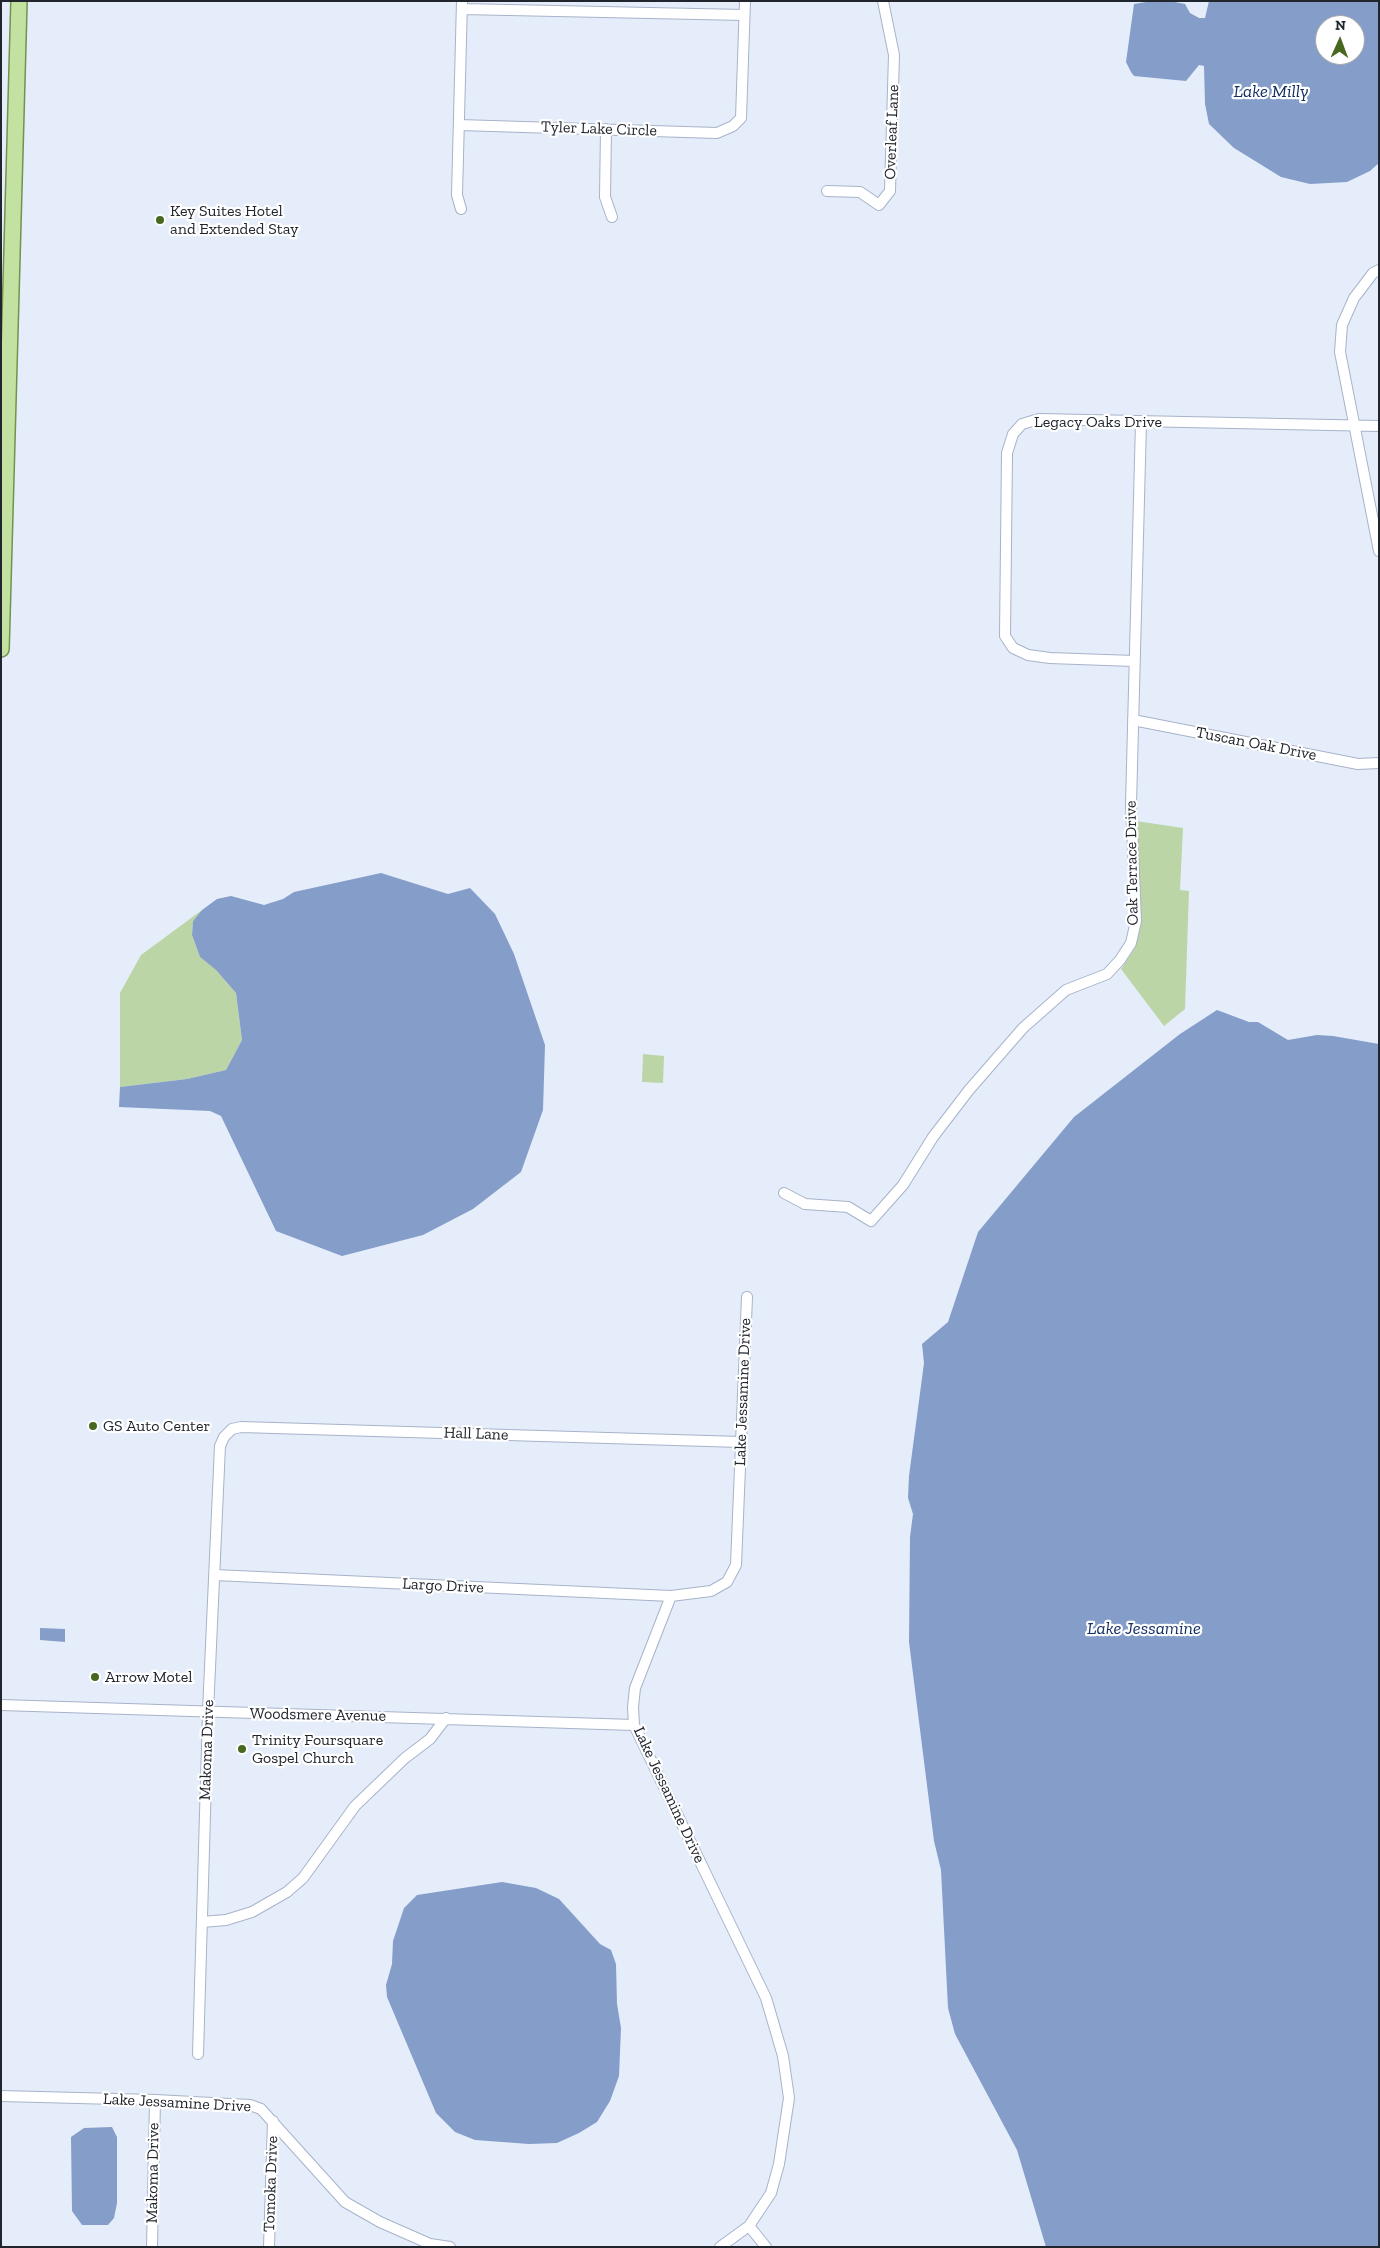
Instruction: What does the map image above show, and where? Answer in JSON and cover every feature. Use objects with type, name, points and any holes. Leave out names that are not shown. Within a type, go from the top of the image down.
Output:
[{"type":"main road","points":[[1,649],[10,326],[6,257],[19,1]]},
{"type":"main road","points":[[1,294],[5,300],[10,326]]},
{"type":"street","name":"Tyler Lake Circle","points":[[459,125],[717,133],[732,126],[741,118],[745,1]]},
{"type":"street","name":"Overleaf Lane","points":[[827,191],[860,192],[879,205],[890,191],[894,55],[883,1]]},
{"type":"street","points":[[461,209],[458,195],[462,5],[744,15]]},
{"type":"street","points":[[606,129],[605,197],[612,217]]},
{"type":"street","points":[[1379,270],[1374,273],[1354,298],[1342,325],[1340,352],[1379,551]]},
{"type":"street","name":"Legacy Oaks Drive","points":[[1134,661],[1050,658],[1028,655],[1013,648],[1004,636],[1008,453],[1013,434],[1022,424],[1039,419],[1379,426]]},
{"type":"street","name":"Oak Terrace Drive","points":[[784,1193],[805,1204],[848,1207],[871,1221],[903,1186],[933,1137],[969,1090],[1024,1028],[1066,990],[1106,974],[1120,960],[1131,942],[1136,921],[1131,804],[1141,422]]},
{"type":"street","name":"Tuscan Oak Drive","points":[[1133,720],[1358,764],[1379,763]]},
{"type":"street","name":"Lake Jessamine Drive","points":[[720,2247],[749,2226],[770,2193],[780,2164],[789,2098],[783,2056],[766,1998],[634,1725],[633,1707],[635,1688],[671,1596],[711,1591],[727,1582],[736,1565],[747,1297]]},
{"type":"street","name":"Hall Lane","points":[[220,1446],[224,1437],[232,1429],[241,1427],[741,1442]]},
{"type":"street","name":"Makoma Drive","points":[[198,2054],[208,1712],[220,1446]]},
{"type":"street","name":"Largo Drive","points":[[215,1575],[671,1596]]},
{"type":"street","name":"Woodsmere Avenue","points":[[1,1705],[634,1725]]},
{"type":"street","points":[[202,1922],[226,1920],[252,1912],[286,1892],[303,1878],[355,1806],[405,1758],[430,1739],[446,1718]]},
{"type":"street","name":"Lake Jessamine Drive","points":[[1,2096],[155,2100],[250,2105],[261,2109],[273,2121],[345,2202],[380,2222],[430,2244],[450,2247]]},
{"type":"street","name":"Makoma Drive","points":[[152,2247],[155,2100]]},
{"type":"street","name":"Tomoka Drive","points":[[269,2247],[273,2121]]},
{"type":"street","points":[[749,2226],[766,2247]]},
{"type":"green space","points":[[1136,821],[1183,828],[1180,890],[1189,891],[1185,1009],[1164,1026],[1121,969],[1135,948],[1140,928]]},
{"type":"green space","points":[[202,910],[193,921],[192,935],[200,957],[216,970],[236,993],[242,1040],[226,1070],[187,1079],[120,1087],[120,993],[141,955]]},
{"type":"green space","points":[[643,1054],[664,1056],[663,1083],[642,1082]]},
{"type":"water","name":"Lake Milly","points":[[1170,1],[1185,4],[1190,13],[1199,18],[1205,18],[1209,1],[1379,1],[1379,163],[1370,171],[1347,182],[1310,184],[1281,177],[1234,148],[1209,124],[1205,104],[1204,66],[1199,65],[1186,81],[1134,76],[1126,62],[1134,4]]},
{"type":"water","points":[[381,873],[448,894],[470,888],[495,914],[514,954],[545,1045],[543,1110],[521,1172],[473,1209],[423,1235],[342,1256],[276,1231],[221,1116],[210,1111],[119,1107],[120,1087],[187,1079],[226,1070],[242,1040],[236,993],[216,970],[200,957],[192,935],[193,921],[202,910],[217,899],[231,896],[264,905],[283,899],[294,892]]},
{"type":"water","name":"Lake Jessamine","points":[[1217,1010],[1249,1022],[1258,1022],[1288,1040],[1317,1035],[1379,1044],[1379,2247],[1046,2247],[1017,2150],[955,2034],[948,2008],[941,1870],[934,1841],[909,1642],[910,1537],[913,1514],[908,1498],[909,1476],[924,1363],[922,1344],[948,1322],[978,1232],[1074,1117],[1180,1034]]},
{"type":"water","points":[[40,1628],[65,1629],[65,1642],[40,1640]]},
{"type":"water","points":[[502,1882],[536,1888],[559,1899],[600,1944],[611,1950],[616,1964],[617,2004],[621,2028],[619,2076],[610,2101],[597,2122],[557,2143],[529,2144],[475,2140],[455,2132],[436,2113],[387,1997],[386,1985],[392,1964],[393,1941],[404,1908],[417,1895]]},
{"type":"water","points":[[112,2127],[117,2137],[117,2203],[114,2218],[108,2225],[82,2225],[72,2211],[71,2137],[84,2128]]},
{"type":"place","name":"Key Suites Hotel and Extended Stay","points":[[160,220]]},
{"type":"place","name":"GS Auto Center","points":[[93,1426]]},
{"type":"place","name":"Arrow Motel","points":[[95,1677]]},
{"type":"place","name":"Trinity Foursquare Gospel Church","points":[[242,1749]]}]
